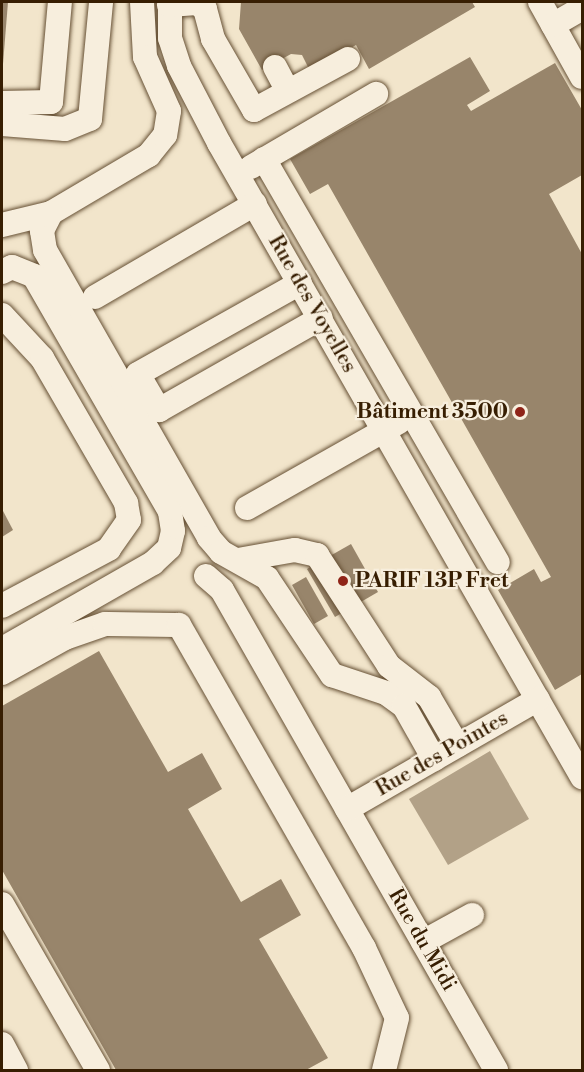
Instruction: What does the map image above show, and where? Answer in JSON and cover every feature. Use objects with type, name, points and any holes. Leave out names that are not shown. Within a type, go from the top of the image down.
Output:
[{"type":"lane","points":[[2,103],[51,102],[60,2]]},
{"type":"lane","points":[[2,124],[65,129],[90,119],[101,2]]},
{"type":"lane","points":[[2,225],[51,213],[148,155],[165,135],[169,111],[145,57],[142,2]]},
{"type":"lane","points":[[540,2],[582,77]]},
{"type":"lane","points":[[170,3],[197,3],[205,9],[213,39],[254,110],[348,59]]},
{"type":"lane","name":"Rue des Voyelles","points":[[170,3],[170,38],[179,66],[219,143],[385,429],[582,777]]},
{"type":"lane","points":[[553,25],[582,8]]},
{"type":"lane","points":[[275,67],[288,91]]},
{"type":"lane","points":[[237,174],[376,94]]},
{"type":"lane","points":[[264,159],[498,562]]},
{"type":"lane","points":[[95,297],[255,204]]},
{"type":"lane","points":[[51,213],[42,231],[45,250],[209,538],[267,578],[282,595],[316,658],[332,675],[386,693],[404,706],[434,759]]},
{"type":"lane","points":[[2,273],[12,267],[34,276],[170,512],[173,531],[168,548],[153,563],[2,649]]},
{"type":"lane","points":[[300,283],[138,374],[159,411],[321,318]]},
{"type":"lane","points":[[2,315],[42,358],[126,503],[129,520],[109,549],[2,606]]},
{"type":"lane","points":[[247,508],[412,414]]},
{"type":"lane","points":[[238,560],[295,550],[317,555],[335,575],[376,648],[389,666],[429,697],[457,746]]},
{"type":"lane","name":"Rue du Midi","points":[[206,576],[222,590],[496,1071]]},
{"type":"lane","points":[[2,673],[65,638],[105,624],[179,625],[364,948],[397,1018],[384,1071]]},
{"type":"lane","name":"Rue des Pointes","points":[[348,809],[538,699]]},
{"type":"lane","points":[[2,904],[98,1071]]},
{"type":"lane","points":[[423,942],[472,915]]},
{"type":"lane","points":[[2,1044],[16,1071]]},
{"type":"shaded area","points":[[490,751],[529,819],[448,865],[409,799]]},
{"type":"building","points":[[2,2],[8,2],[3,64],[2,64]]},
{"type":"building","points":[[241,2],[472,2],[475,7],[369,69],[356,45],[310,71],[302,55],[291,54],[262,70],[239,29]]},
{"type":"building","name":"Bâtiment 3500","points":[[470,57],[490,91],[467,105],[471,111],[555,63],[582,110],[582,175],[549,194],[582,254],[582,674],[555,690],[498,590],[534,569],[541,582],[551,577],[328,184],[310,194],[290,159]]},
{"type":"building","points":[[2,509],[13,530],[2,537]]},
{"type":"building","name":"PARIF 13P Fret","points":[[351,544],[378,592],[335,617],[307,569]]},
{"type":"building","points":[[306,577],[328,616],[314,624],[292,585]]},
{"type":"building","points":[[99,651],[168,772],[202,753],[222,789],[188,809],[241,902],[281,879],[301,915],[259,939],[328,1058],[306,1070],[116,1070],[2,870],[2,706]]},
{"type":"place","name":"Bâtiment 3500","points":[[520,412]]},
{"type":"place","name":"PARIF 13P Fret","points":[[343,581]]}]
